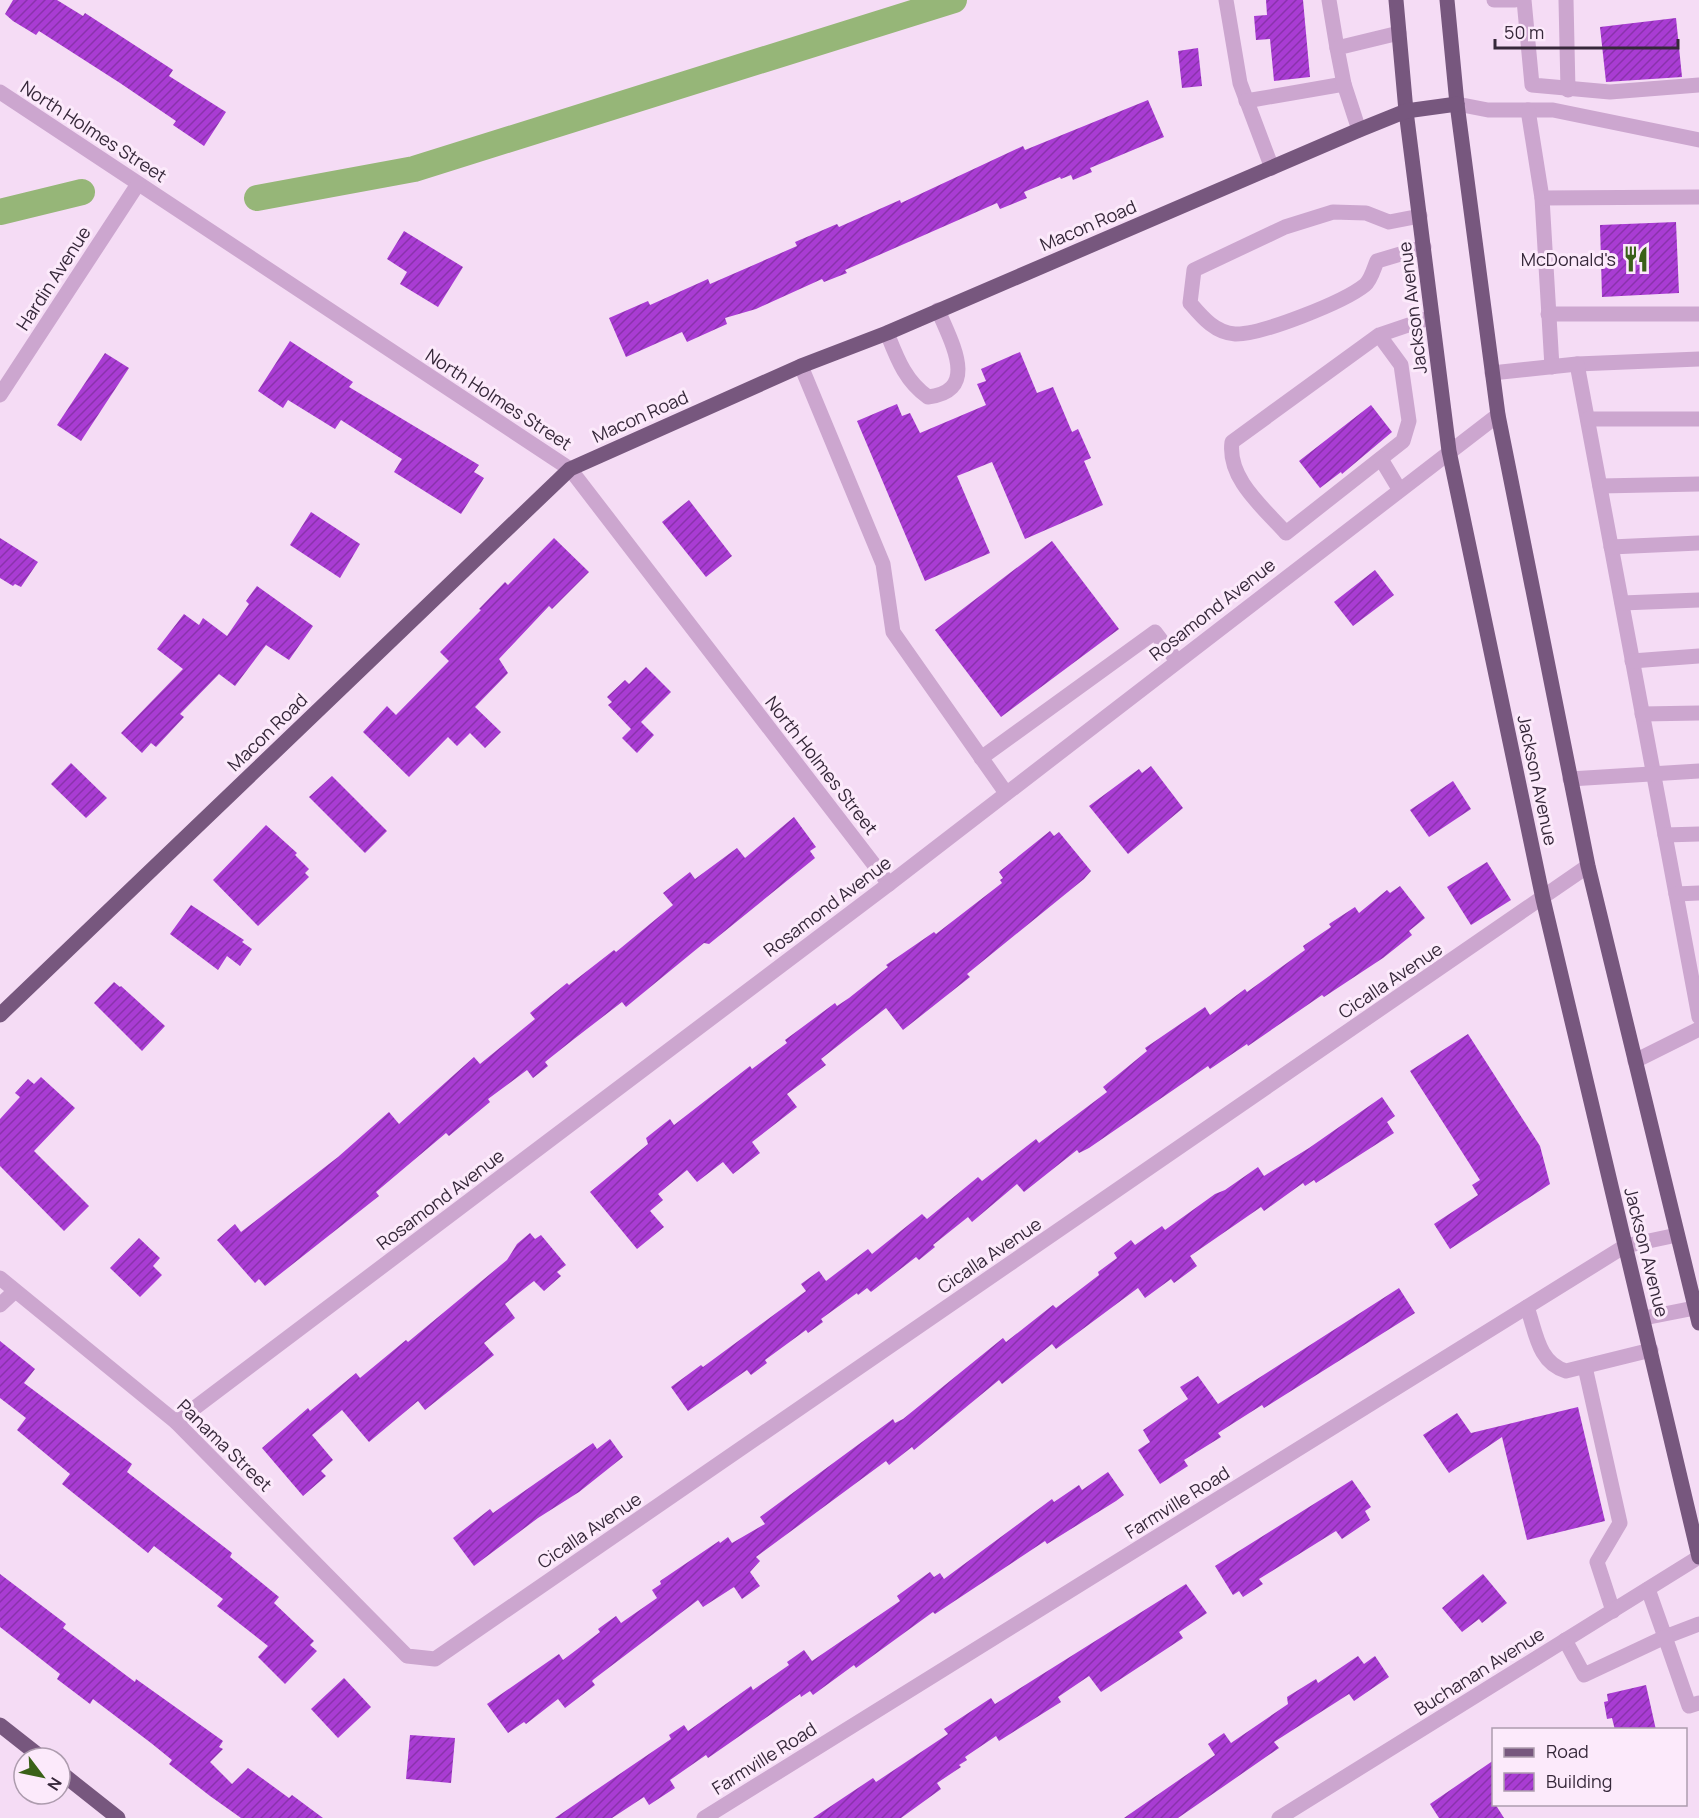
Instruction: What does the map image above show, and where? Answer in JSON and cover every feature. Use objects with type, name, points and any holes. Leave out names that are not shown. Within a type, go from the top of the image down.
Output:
[{"type":"main road","name":"Jackson Avenue","points":[[1396,0],[1406,111],[1449,451],[1543,899],[1699,1557]]},
{"type":"main road","name":"Jackson Avenue","points":[[1447,0],[1457,104],[1498,415],[1588,866],[1677,1235],[1697,1306],[1699,1323]]},
{"type":"main road","name":"Macon Road","points":[[0,1015],[570,469],[801,366],[887,333],[1359,130],[1406,111],[1457,104]]},
{"type":"main road","points":[[0,1725],[27,1746]]},
{"type":"main road","points":[[72,1782],[118,1818]]},
{"type":"street","points":[[1226,0],[1246,101],[1272,168]]},
{"type":"street","points":[[1329,0],[1344,84],[1359,130]]},
{"type":"street","points":[[1494,0],[1515,0]]},
{"type":"street","points":[[1524,0],[1532,85],[1610,92],[1699,86]]},
{"type":"street","points":[[1566,0],[1568,90]]},
{"type":"street","points":[[1337,48],[1399,33]]},
{"type":"street","points":[[1246,101],[1344,84]]},
{"type":"street","name":"North Holmes Street","points":[[0,92],[570,469],[890,884]]},
{"type":"street","points":[[1457,104],[1488,110],[1552,110],[1699,140]]},
{"type":"street","points":[[1528,110],[1542,198],[1552,367]]},
{"type":"street","name":"Hardin Avenue","points":[[0,394],[138,184]]},
{"type":"street","points":[[1542,198],[1699,197]]},
{"type":"street","points":[[1420,216],[1389,222],[1366,213],[1333,212],[1285,227],[1194,270],[1190,303],[1208,325],[1234,334],[1279,324],[1336,303],[1367,284],[1377,261],[1424,246]]},
{"type":"street","points":[[887,333],[902,369],[916,388],[928,397],[941,395],[953,387],[958,375],[958,361],[938,310]]},
{"type":"street","points":[[1548,314],[1699,314]]},
{"type":"street","points":[[1379,335],[1401,365],[1409,421],[1403,441],[1286,533],[1244,486],[1230,455],[1232,442],[1379,335],[1432,316]]},
{"type":"street","points":[[1492,373],[1577,364],[1699,360]]},
{"type":"street","points":[[1577,364],[1676,894],[1693,956],[1699,1017]]},
{"type":"street","points":[[801,366],[883,564],[893,632],[1006,794]]},
{"type":"street","name":"Rosamond Avenue","points":[[176,1422],[890,884],[1399,489],[1498,415]]},
{"type":"street","points":[[1588,419],[1699,419]]},
{"type":"street","points":[[1381,459],[1399,489]]},
{"type":"street","points":[[1600,486],[1699,484]]},
{"type":"street","points":[[1611,547],[1699,543]]},
{"type":"street","points":[[1622,603],[1699,600]]},
{"type":"street","points":[[981,758],[1155,632],[1177,661]]},
{"type":"street","points":[[1632,661],[1699,656]]},
{"type":"street","points":[[1642,714],[1699,713]]},
{"type":"street","points":[[1570,779],[1699,771]]},
{"type":"street","points":[[1665,835],[1699,834]]},
{"type":"street","name":"Cicalla Avenue","points":[[407,1656],[435,1659],[1588,866]]},
{"type":"street","points":[[1676,894],[1699,893]]},
{"type":"street","points":[[1635,1060],[1699,1029]]},
{"type":"street","name":"Farmville Road","points":[[704,1818],[1625,1246],[1677,1235]]},
{"type":"street","name":"Panama Street","points":[[0,1278],[14,1292],[176,1422],[407,1656]]},
{"type":"street","points":[[0,1305],[14,1292]]},
{"type":"street","points":[[1644,1318],[1697,1306]]},
{"type":"street","points":[[1527,1307],[1544,1358],[1554,1368],[1566,1371],[1651,1350]]},
{"type":"street","points":[[1585,1367],[1620,1523],[1597,1562],[1613,1611]]},
{"type":"street","name":"Buchanan Avenue","points":[[1279,1818],[1699,1557]]},
{"type":"street","points":[[1648,1589],[1689,1706],[1699,1703]]},
{"type":"street","points":[[1565,1640],[1584,1675],[1665,1637],[1699,1624]]},
{"type":"building","points":[[13,0],[57,0],[83,16],[85,13],[173,70],[169,76],[226,112],[204,146],[173,125],[176,121],[120,83],[39,31],[36,35],[13,21],[5,14]]},
{"type":"building","points":[[1266,0],[1303,0],[1310,77],[1274,81],[1270,39],[1256,40],[1254,16],[1267,15]]},
{"type":"building","points":[[1676,18],[1682,77],[1606,82],[1600,27]]},
{"type":"building","points":[[1198,48],[1202,86],[1182,88],[1178,51]]},
{"type":"building","points":[[1148,100],[1164,137],[1090,168],[1092,172],[1073,180],[1071,175],[1061,179],[1060,177],[1024,192],[1027,198],[1000,209],[997,203],[845,270],[847,273],[824,282],[822,279],[756,309],[725,318],[727,324],[687,342],[682,332],[626,357],[609,318],[648,301],[650,305],[708,279],[710,284],[797,246],[795,242],[837,224],[839,227],[900,200],[901,203],[1023,146],[1025,150]]},
{"type":"building","points":[[1676,222],[1679,293],[1602,297],[1600,225]]},
{"type":"building","points":[[404,231],[463,267],[438,307],[400,284],[407,272],[387,259]]},
{"type":"building","points":[[290,341],[353,382],[349,387],[479,465],[474,472],[484,478],[461,514],[394,472],[402,459],[341,420],[335,429],[288,400],[283,408],[258,391]]},
{"type":"building","points":[[1020,352],[1037,393],[1053,387],[1072,432],[1078,429],[1091,458],[1084,461],[1103,505],[1025,539],[992,462],[957,476],[990,553],[925,581],[857,421],[897,404],[902,416],[910,413],[920,433],[986,405],[977,384],[986,381],[981,369]]},
{"type":"building","points":[[105,353],[129,368],[81,441],[57,425]]},
{"type":"building","points":[[1371,405],[1392,432],[1342,474],[1341,472],[1320,488],[1299,461]]},
{"type":"building","points":[[689,500],[732,556],[706,577],[662,522]]},
{"type":"building","points":[[311,512],[360,544],[340,578],[290,545]]},
{"type":"building","points":[[0,538],[38,562],[21,587],[15,584],[13,586],[0,578]]},
{"type":"building","points":[[554,538],[589,572],[552,609],[549,606],[499,659],[508,673],[475,707],[501,732],[485,748],[470,733],[457,746],[448,737],[409,777],[363,732],[387,706],[396,715],[449,661],[440,652],[505,582],[508,585]]},
{"type":"building","points":[[1052,541],[1119,629],[1001,717],[935,630]]},
{"type":"building","points":[[1375,570],[1394,595],[1353,626],[1334,602]]},
{"type":"building","points":[[257,586],[313,626],[289,660],[266,645],[235,686],[219,674],[180,714],[184,717],[156,747],[151,743],[142,753],[121,733],[183,669],[157,649],[184,614],[199,625],[203,618],[227,636],[249,604],[246,601]]},
{"type":"building","points":[[646,667],[671,692],[641,722],[654,735],[637,753],[622,738],[631,729],[608,705],[612,702],[607,697],[625,680],[629,684]]},
{"type":"building","points":[[71,763],[107,798],[86,818],[51,784]]},
{"type":"building","points":[[1151,766],[1183,808],[1128,854],[1089,806],[1139,769],[1142,773]]},
{"type":"building","points":[[332,776],[387,831],[365,853],[309,797]]},
{"type":"building","points":[[1453,781],[1471,809],[1429,837],[1410,810]]},
{"type":"building","points":[[794,817],[816,847],[810,851],[815,858],[709,944],[704,943],[626,1007],[622,1002],[574,1039],[545,1062],[548,1066],[533,1078],[527,1070],[488,1099],[490,1102],[449,1136],[446,1133],[376,1192],[379,1196],[265,1286],[259,1279],[255,1283],[217,1240],[235,1224],[241,1232],[338,1157],[389,1112],[399,1124],[474,1057],[480,1064],[535,1019],[530,1013],[567,983],[569,985],[614,950],[616,952],[673,905],[663,893],[690,872],[695,879],[737,848],[745,858]]},
{"type":"building","points":[[266,825],[297,853],[295,855],[309,869],[305,873],[309,877],[258,926],[213,880]]},
{"type":"building","points":[[1050,831],[1054,836],[1059,832],[1091,871],[1084,879],[967,974],[970,977],[903,1030],[886,1008],[821,1059],[826,1065],[787,1094],[797,1107],[752,1142],[760,1153],[733,1174],[723,1162],[697,1182],[687,1170],[658,1194],[663,1200],[650,1211],[664,1227],[637,1249],[590,1192],[648,1144],[646,1138],[670,1119],[674,1125],[750,1066],[752,1069],[787,1043],[785,1040],[835,1003],[837,1006],[849,998],[888,967],[886,965],[934,932],[936,934],[1002,883],[1000,880],[1003,878],[999,872]]},
{"type":"building","points":[[1487,862],[1511,900],[1471,925],[1447,887]]},
{"type":"building","points":[[1400,886],[1425,918],[1409,931],[1412,935],[1383,958],[1324,997],[1322,995],[1248,1046],[1247,1044],[1210,1069],[1208,1066],[1089,1148],[1079,1153],[1077,1150],[1024,1192],[1017,1184],[972,1222],[968,1217],[933,1245],[935,1247],[919,1260],[916,1257],[871,1292],[867,1288],[858,1295],[857,1293],[821,1319],[823,1322],[808,1333],[806,1330],[765,1360],[767,1363],[751,1375],[747,1370],[688,1411],[671,1387],[701,1365],[703,1367],[806,1291],[801,1284],[819,1271],[826,1281],[868,1249],[872,1254],[922,1214],[927,1219],[978,1177],[982,1181],[1036,1139],[1039,1143],[1107,1092],[1103,1087],[1147,1051],[1145,1048],[1205,1007],[1210,1015],[1245,989],[1247,992],[1305,950],[1303,946],[1331,927],[1329,924],[1355,907],[1359,913],[1387,890],[1390,893]]},
{"type":"building","points":[[191,905],[244,940],[242,942],[252,949],[240,966],[227,956],[218,970],[170,934]]},
{"type":"building","points":[[114,982],[165,1026],[142,1051],[94,1003]]},
{"type":"building","points":[[1468,1034],[1540,1146],[1550,1184],[1450,1249],[1434,1224],[1478,1195],[1472,1185],[1480,1180],[1410,1071]]},
{"type":"building","points":[[41,1077],[75,1108],[34,1151],[89,1206],[64,1231],[0,1166],[0,1119],[20,1097],[15,1093],[28,1079],[34,1084]]},
{"type":"building","points":[[1382,1097],[1395,1116],[1387,1122],[1394,1133],[1316,1183],[1314,1180],[1305,1186],[1303,1183],[1264,1211],[1261,1207],[1190,1256],[1197,1266],[1174,1283],[1171,1279],[1145,1298],[1138,1288],[1056,1349],[1052,1344],[1002,1384],[999,1380],[914,1450],[912,1447],[889,1465],[886,1461],[756,1557],[760,1561],[750,1572],[760,1586],[742,1599],[734,1587],[703,1607],[698,1600],[594,1679],[592,1681],[595,1685],[565,1708],[558,1699],[526,1724],[524,1722],[508,1733],[487,1704],[559,1654],[563,1660],[600,1632],[598,1629],[616,1616],[621,1623],[657,1598],[652,1590],[661,1584],[660,1581],[719,1541],[720,1543],[728,1537],[732,1543],[765,1524],[760,1517],[893,1419],[895,1423],[903,1419],[1003,1338],[1006,1342],[1053,1305],[1056,1308],[1099,1275],[1098,1272],[1117,1258],[1114,1253],[1131,1240],[1135,1245],[1162,1226],[1165,1230],[1258,1167],[1264,1176]]},
{"type":"building","points":[[530,1233],[535,1239],[541,1235],[566,1265],[557,1272],[561,1276],[544,1291],[534,1281],[505,1304],[515,1318],[484,1343],[494,1355],[425,1410],[418,1401],[369,1442],[342,1410],[312,1435],[333,1460],[321,1471],[326,1476],[303,1496],[262,1448],[308,1408],[310,1411],[356,1373],[360,1378],[406,1340],[408,1342],[507,1260],[517,1244]]},
{"type":"building","points":[[139,1238],[160,1258],[153,1266],[162,1275],[140,1297],[110,1268]]},
{"type":"building","points":[[1399,1288],[1415,1313],[1264,1408],[1262,1405],[1218,1433],[1221,1437],[1184,1460],[1188,1466],[1160,1484],[1138,1450],[1150,1442],[1143,1430],[1188,1399],[1180,1387],[1198,1376],[1218,1404]]},
{"type":"building","points":[[0,1341],[35,1369],[24,1383],[132,1464],[127,1472],[232,1553],[230,1557],[279,1597],[274,1603],[314,1641],[310,1645],[317,1651],[285,1684],[258,1657],[268,1646],[217,1606],[223,1599],[154,1546],[148,1553],[62,1484],[70,1474],[17,1430],[26,1418],[0,1398]]},
{"type":"building","points":[[1578,1407],[1605,1521],[1527,1540],[1502,1437],[1449,1473],[1423,1435],[1457,1413],[1471,1433]]},
{"type":"building","points":[[610,1439],[623,1457],[579,1492],[538,1518],[474,1566],[453,1538],[490,1509],[493,1513],[593,1443],[597,1449]]},
{"type":"building","points":[[1108,1472],[1124,1495],[1116,1501],[1047,1544],[1045,1541],[935,1614],[933,1612],[856,1668],[854,1665],[813,1695],[810,1691],[801,1697],[800,1694],[708,1758],[706,1755],[670,1780],[675,1788],[649,1805],[644,1797],[612,1818],[555,1818],[671,1739],[669,1735],[684,1725],[688,1731],[751,1686],[753,1690],[789,1665],[787,1662],[804,1650],[812,1661],[900,1601],[897,1596],[930,1572],[934,1577],[940,1573],[944,1579],[1052,1499],[1054,1502],[1079,1485],[1082,1490]]},
{"type":"building","points":[[1352,1480],[1371,1507],[1365,1511],[1370,1520],[1342,1539],[1336,1531],[1259,1579],[1263,1584],[1243,1597],[1239,1591],[1233,1595],[1215,1566]]},
{"type":"building","points":[[0,1574],[66,1624],[63,1628],[135,1682],[136,1679],[223,1741],[219,1747],[223,1749],[210,1762],[232,1784],[248,1768],[289,1798],[292,1795],[323,1818],[241,1818],[210,1796],[169,1764],[172,1760],[151,1743],[93,1699],[90,1704],[57,1679],[60,1674],[0,1627]]},
{"type":"building","points":[[1483,1574],[1507,1603],[1482,1623],[1479,1619],[1462,1632],[1442,1608]]},
{"type":"building","points":[[1186,1584],[1207,1613],[1179,1632],[1183,1638],[1101,1692],[1089,1676],[1058,1697],[1061,1702],[999,1741],[996,1736],[965,1757],[967,1760],[959,1765],[961,1767],[937,1783],[941,1789],[901,1818],[813,1818],[873,1778],[876,1782],[948,1734],[944,1729],[991,1698],[995,1704]]},
{"type":"building","points":[[1358,1656],[1364,1664],[1375,1656],[1389,1677],[1354,1701],[1349,1694],[1274,1742],[1279,1748],[1178,1818],[1124,1818],[1215,1755],[1208,1744],[1224,1733],[1231,1743],[1288,1704],[1287,1697],[1316,1679],[1318,1683]]},
{"type":"building","points":[[344,1678],[371,1707],[338,1738],[311,1709]]},
{"type":"building","points":[[1646,1685],[1656,1728],[1614,1728],[1612,1718],[1607,1719],[1604,1702],[1608,1701],[1607,1694]]},
{"type":"building","points":[[410,1735],[455,1738],[451,1783],[406,1779]]},
{"type":"building","points":[[1492,1761],[1492,1806],[1496,1806],[1504,1818],[1439,1818],[1430,1804]]},
{"type":"waterway","points":[[257,198],[414,169],[954,0]]},
{"type":"waterway","points":[[0,212],[82,192]]},
{"type":"place","name":"McDonald's","points":[[1636,259]]}]
